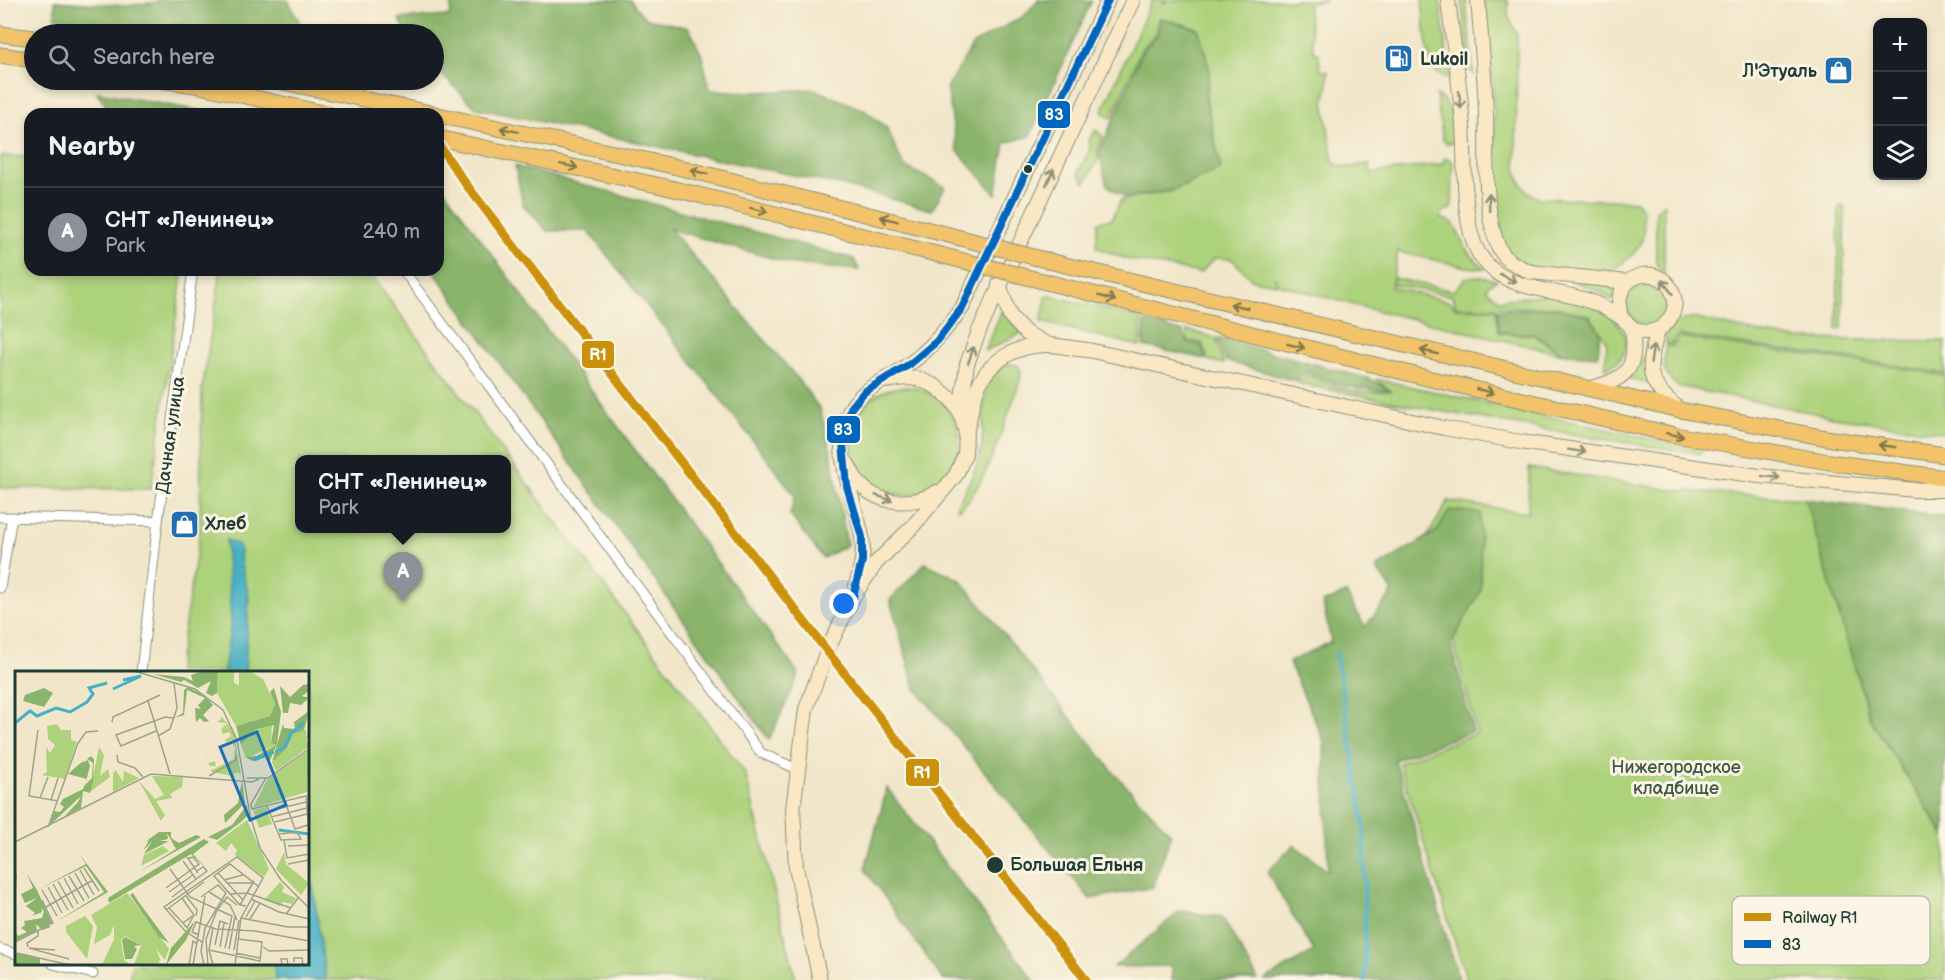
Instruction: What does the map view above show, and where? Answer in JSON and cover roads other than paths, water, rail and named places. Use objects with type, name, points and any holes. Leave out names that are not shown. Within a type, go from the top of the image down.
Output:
[{"type":"main road","points":[[853,597],[862,561],[862,537],[847,486],[844,458],[842,433],[851,408],[864,392],[910,364],[937,341],[962,308],[1108,0]]},
{"type":"main road","points":[[960,412],[967,364],[979,331],[1133,0]]},
{"type":"main road","points":[[1448,0],[1463,126],[1468,212],[1471,235],[1479,253],[1501,276],[1525,286],[1571,295],[1599,304],[1621,317],[1632,328],[1645,332],[1658,330],[1669,322],[1674,311],[1675,300],[1672,290],[1657,276],[1646,274],[1636,277],[1627,282],[1620,293],[1618,305],[1621,317]]},
{"type":"main road","points":[[1478,0],[1485,84],[1490,216],[1497,245],[1517,266],[1531,272],[1627,282]]},
{"type":"main road","points":[[0,34],[24,37]]},
{"type":"main road","points":[[0,55],[24,59]]},
{"type":"main road","points":[[218,90],[300,108]]},
{"type":"main road","points":[[322,90],[406,108]]},
{"type":"main road","points":[[444,116],[685,169],[1061,264],[1680,410],[1832,439],[1945,455]]},
{"type":"main road","points":[[444,139],[677,189],[1431,379],[1675,435],[1829,462],[1945,478]]},
{"type":"main road","points":[[999,284],[1010,316],[1026,333],[1049,345]]},
{"type":"main road","points":[[1587,389],[1611,383],[1622,377],[1631,364],[1635,349],[1632,328]]},
{"type":"main road","points":[[1658,330],[1651,365],[1652,381],[1660,393],[1680,410]]},
{"type":"main road","points":[[820,980],[796,868],[793,809],[806,709],[827,651],[853,597],[876,562],[913,526],[956,475],[965,454],[966,433],[976,391],[986,373],[1000,358],[1017,350],[1049,345],[1088,350],[1444,428],[1520,442],[1759,476],[1917,490],[1945,490]]},
{"type":"main road","points":[[884,381],[906,378],[935,386],[950,398],[960,412],[966,433]]},
{"type":"main road","points":[[844,458],[858,483],[872,494],[897,502],[925,499],[945,488]]},
{"type":"street","name":"Дачная улица","points":[[141,671],[158,521],[192,276]]},
{"type":"street","points":[[407,276],[761,753],[780,764],[797,769]]},
{"type":"street","points":[[0,516],[158,521]]},
{"type":"street","points":[[0,588],[12,517]]},
{"type":"street","points":[[0,949],[15,954]]},
{"type":"street","points":[[59,965],[93,977]]},
{"type":"water","points":[[226,540],[239,545],[241,565],[249,597],[245,671],[224,671],[231,622]]},
{"type":"water","points":[[309,859],[326,980],[275,980],[274,965],[309,965]]},
{"type":"waterway","points":[[1336,653],[1364,824],[1365,980]]},
{"type":"rail line","name":"R1","points":[[444,153],[465,183],[827,651],[1086,980]]},
{"type":"place","name":"Lukoil","points":[[1399,59]]},
{"type":"place","name":"Л'Этуаль","points":[[1838,71]]},
{"type":"place","name":"Хлеб","points":[[184,524]]},
{"type":"place","name":"СНТ «Ленинец»","points":[[403,602]]},
{"type":"place","name":"Большая Ельня","points":[[995,865]]},
{"type":"park label","name":"Нижегородское кладбище","points":[[1676,777]]}]
